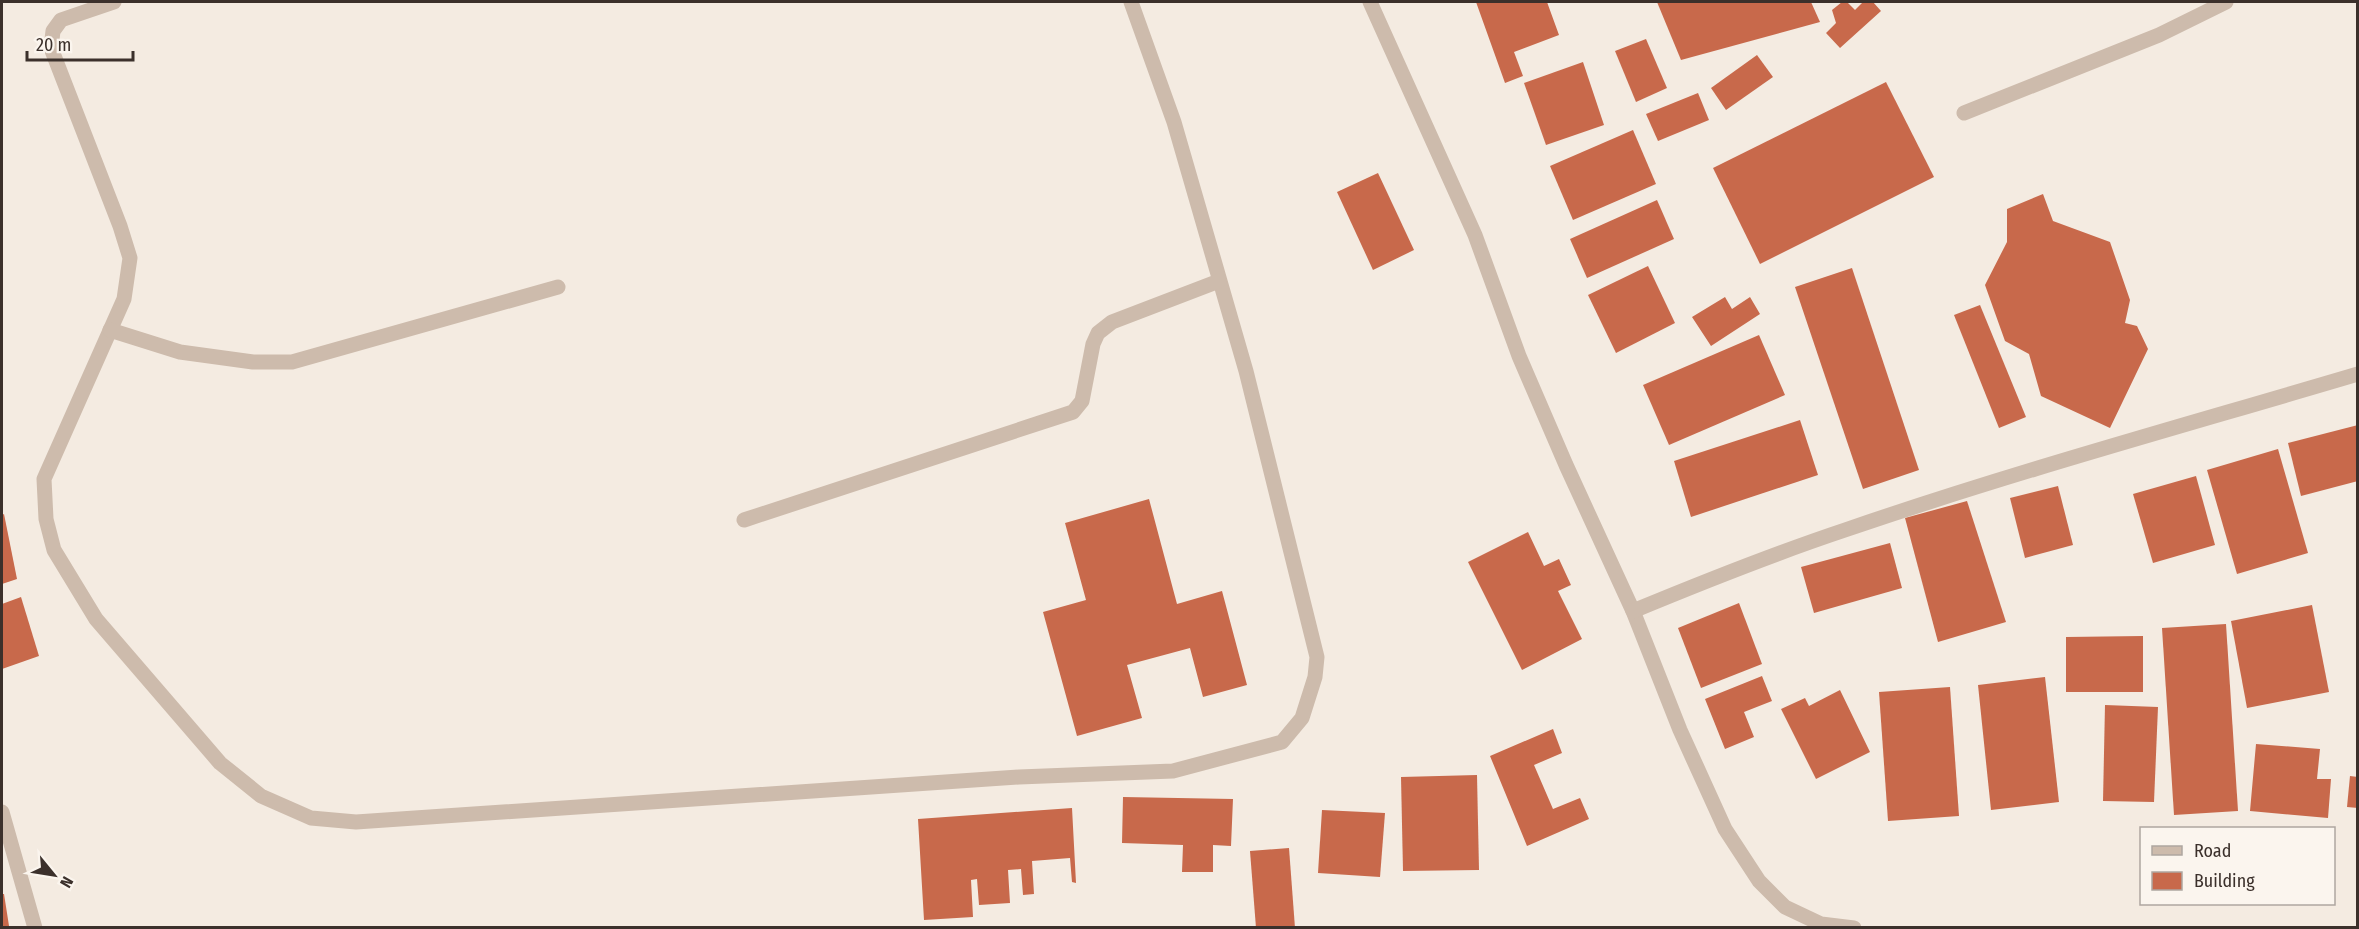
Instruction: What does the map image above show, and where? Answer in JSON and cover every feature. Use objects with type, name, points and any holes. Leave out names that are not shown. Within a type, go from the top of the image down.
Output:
[{"type":"street","points":[[114,2],[61,20],[53,31],[51,48],[120,226],[129,258],[124,300],[44,479],[46,519],[54,550],[96,619],[220,763],[261,796],[310,818],[357,822],[843,788],[1019,777],[1173,771],[1282,742],[1302,718],[1315,677],[1317,657],[1246,371],[1174,122],[1131,2]]},
{"type":"street","points":[[1370,2],[1475,235],[1519,356],[1633,611],[1680,730],[1725,829],[1760,881],[1785,907],[1821,924],[1854,927]]},
{"type":"street","points":[[1964,113],[2159,35],[2226,2]]},
{"type":"street","points":[[744,520],[1073,412],[1082,401],[1093,344],[1098,333],[1112,322],[1219,281]]},
{"type":"street","points":[[110,330],[191,354],[253,362],[292,362],[558,287]]},
{"type":"street","points":[[1633,611],[1740,568],[1845,530],[2054,463],[2358,374]]},
{"type":"street","points":[[2,812],[35,927]]},
{"type":"building","points":[[1476,2],[1547,2],[1559,35],[1514,52],[1523,76],[1505,83]]},
{"type":"building","points":[[1657,2],[1811,2],[1820,22],[1681,60]]},
{"type":"building","points":[[1842,2],[1847,2],[1855,10],[1863,2],[1873,2],[1881,11],[1840,48],[1826,33],[1836,23],[1832,10]]},
{"type":"building","points":[[1646,39],[1667,88],[1636,102],[1615,51]]},
{"type":"building","points":[[1757,55],[1773,77],[1726,110],[1711,88]]},
{"type":"building","points":[[1583,62],[1604,125],[1546,145],[1524,83]]},
{"type":"building","points":[[1886,82],[1934,177],[1760,264],[1713,168]]},
{"type":"building","points":[[1698,93],[1709,120],[1658,141],[1646,114]]},
{"type":"building","points":[[1633,130],[1656,184],[1573,220],[1550,166]]},
{"type":"building","points":[[1378,173],[1414,250],[1373,270],[1337,192]]},
{"type":"building","points":[[2043,194],[2053,221],[2110,242],[2130,300],[2125,323],[2137,326],[2148,349],[2110,428],[2041,396],[2029,354],[2005,341],[1985,285],[2007,242],[2007,209]]},
{"type":"building","points":[[1657,200],[1674,239],[1587,278],[1570,239]]},
{"type":"building","points":[[1648,266],[1675,323],[1616,353],[1588,295]]},
{"type":"building","points":[[1852,268],[1919,470],[1863,489],[1795,287]]},
{"type":"building","points":[[1725,297],[1732,309],[1750,297],[1760,314],[1711,346],[1692,317]]},
{"type":"building","points":[[1980,305],[2026,417],[1999,428],[1954,315]]},
{"type":"building","points":[[1759,335],[1785,395],[1669,445],[1643,385]]},
{"type":"building","points":[[1800,420],[1818,475],[1691,517],[1674,461]]},
{"type":"building","points":[[2358,425],[2358,481],[2301,496],[2288,443]]},
{"type":"building","points":[[2278,449],[2308,553],[2237,574],[2207,470]]},
{"type":"building","points":[[2196,476],[2215,545],[2153,563],[2133,494]]},
{"type":"building","points":[[2058,486],[2073,545],[2025,558],[2010,498]]},
{"type":"building","points":[[1149,499],[1177,604],[1222,591],[1247,685],[1203,697],[1190,648],[1127,665],[1142,718],[1077,736],[1043,612],[1086,600],[1065,523]]},
{"type":"building","points":[[1967,501],[2006,622],[1938,642],[1905,518]]},
{"type":"building","points":[[4,514],[17,579],[2,584],[2,515]]},
{"type":"building","points":[[1528,532],[1544,566],[1559,559],[1571,585],[1558,591],[1582,639],[1522,670],[1468,562]]},
{"type":"building","points":[[1890,543],[1902,588],[1814,613],[1801,567]]},
{"type":"building","points":[[21,597],[39,656],[2,669],[2,604]]},
{"type":"building","points":[[1739,603],[1762,664],[1701,688],[1678,628]]},
{"type":"building","points":[[2312,605],[2329,692],[2247,708],[2231,621]]},
{"type":"building","points":[[2226,624],[2238,811],[2174,815],[2162,628]]},
{"type":"building","points":[[2143,636],[2143,692],[2066,692],[2066,637]]},
{"type":"building","points":[[1762,676],[1772,701],[1744,712],[1754,737],[1725,749],[1705,699]]},
{"type":"building","points":[[2045,677],[2059,802],[1991,810],[1978,685]]},
{"type":"building","points":[[1950,687],[1959,816],[1888,821],[1879,692]]},
{"type":"building","points":[[1840,690],[1870,752],[1816,779],[1781,709],[1805,698],[1809,706]]},
{"type":"building","points":[[2105,705],[2158,707],[2154,802],[2103,801]]},
{"type":"building","points":[[1553,729],[1562,753],[1534,765],[1553,809],[1580,798],[1589,819],[1527,846],[1490,756]]},
{"type":"building","points":[[2256,744],[2320,749],[2317,779],[2331,779],[2328,818],[2250,811]]},
{"type":"building","points":[[1477,775],[1479,870],[1403,871],[1401,777]]},
{"type":"building","points":[[2350,776],[2358,777],[2358,808],[2347,807]]},
{"type":"building","points":[[1123,797],[1233,799],[1231,846],[1213,845],[1213,872],[1182,872],[1183,845],[1122,843]]},
{"type":"building","points":[[1072,808],[1076,883],[1072,882],[1070,858],[1032,861],[1034,894],[1023,895],[1021,869],[1008,870],[1010,903],[979,905],[977,879],[971,880],[973,917],[924,920],[918,819]]},
{"type":"building","points":[[1322,810],[1385,813],[1380,877],[1318,873]]},
{"type":"building","points":[[1289,848],[1295,928],[1256,928],[1250,851]]},
{"type":"building","points":[[2,894],[4,894],[9,926],[4,928],[2,928]]}]
